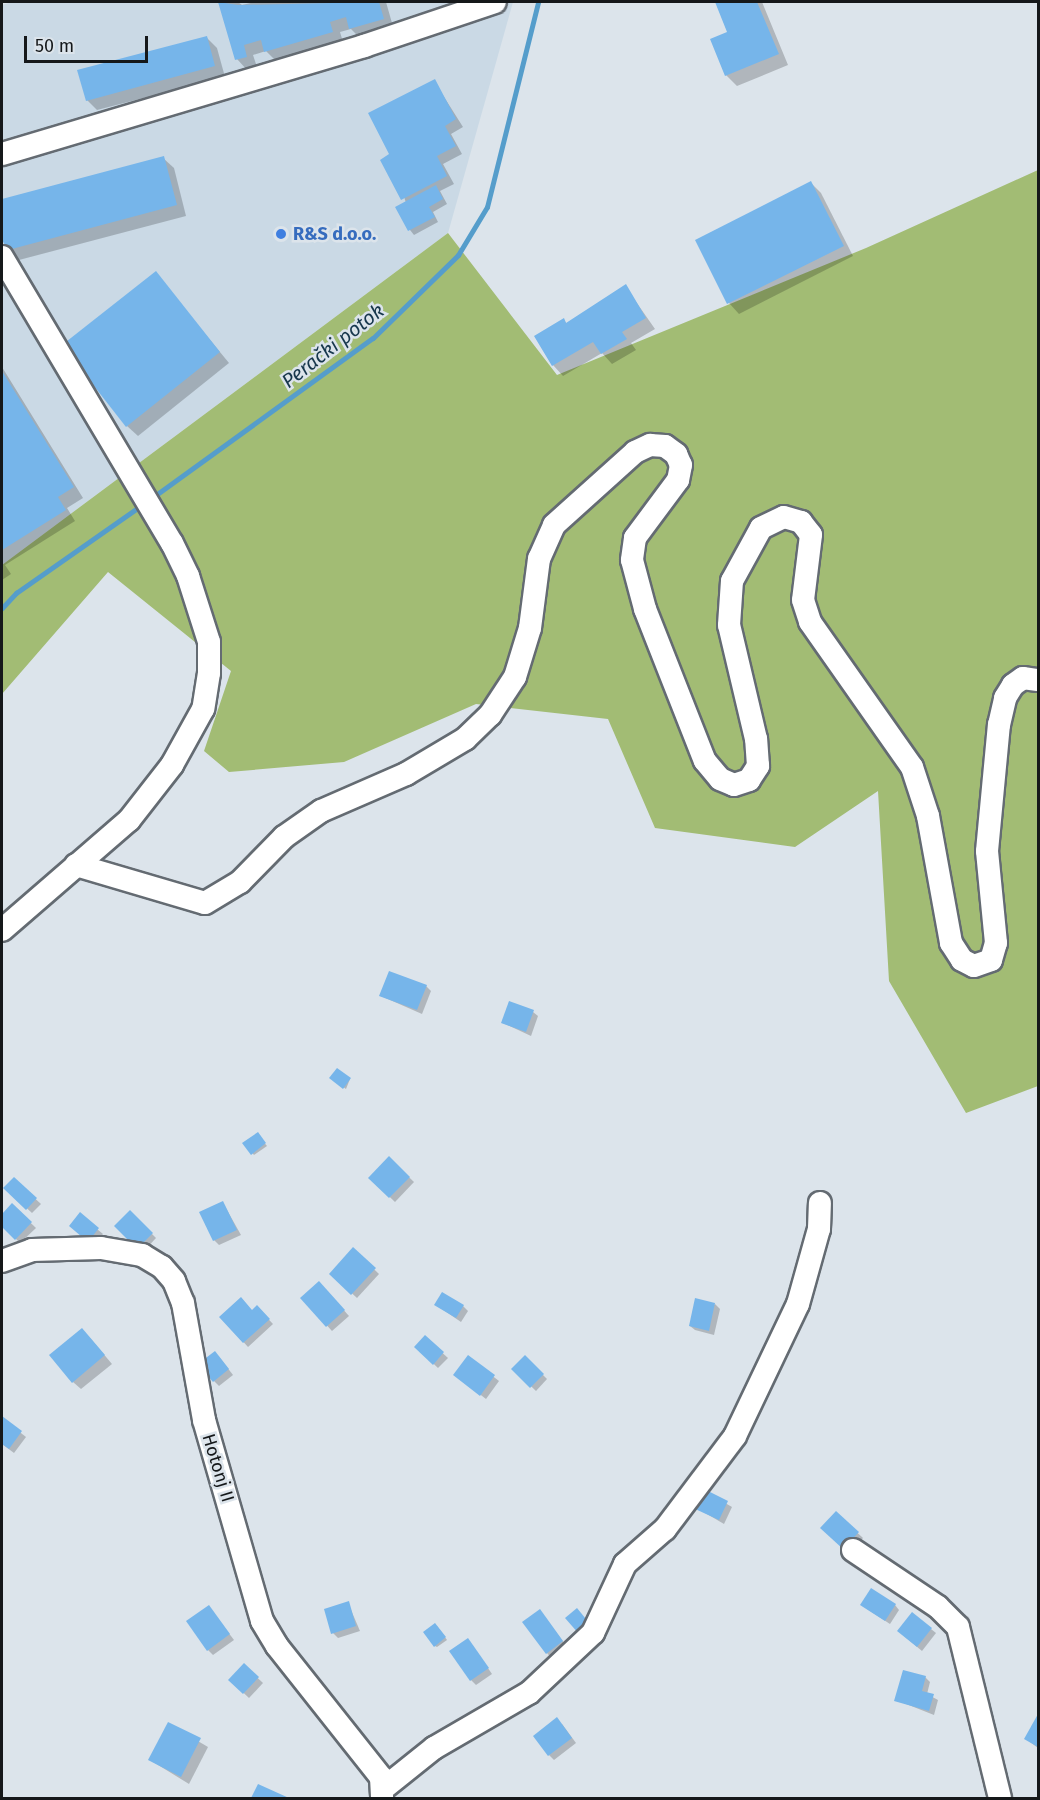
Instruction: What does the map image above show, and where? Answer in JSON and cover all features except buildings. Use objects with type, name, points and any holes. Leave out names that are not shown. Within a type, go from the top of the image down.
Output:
[{"type":"street","points":[[2,154],[364,46],[495,2]]},
{"type":"street","points":[[2,257],[129,466],[172,543],[188,576],[209,642],[209,673],[203,709],[172,765],[129,820],[2,930]]},
{"type":"street","points":[[76,865],[205,903],[240,882],[269,851],[321,811],[406,774],[465,739],[490,715],[515,677],[530,628],[539,559],[554,525],[635,452],[650,445],[665,446],[676,454],[681,465],[678,480],[635,538],[632,560],[645,609],[705,761],[720,779],[734,785],[749,780],[758,766],[756,739],[729,625],[732,581],[761,528],[784,517],[801,522],[812,535],[803,600],[810,622],[912,766],[928,816],[951,943],[962,960],[974,966],[991,960],[996,943],[987,851],[999,725],[1005,698],[1013,685],[1023,678],[1038,680]]},
{"type":"street","points":[[383,1793],[434,1748],[529,1693],[593,1633],[625,1564],[665,1529],[735,1436],[798,1304],[819,1229],[820,1203]]},
{"type":"street","name":"Hotonj II","points":[[2,1262],[32,1250],[101,1248],[142,1255],[162,1267],[174,1281],[183,1303],[204,1420],[262,1621],[277,1646],[370,1761],[383,1793]]},
{"type":"street","points":[[853,1550],[939,1608],[958,1627],[1000,1798]]},
{"type":"shaded area","points":[[12,2],[513,2],[448,233],[2,565],[2,5]]},
{"type":"green space","points":[[1038,170],[1038,1086],[966,1113],[889,981],[878,791],[795,847],[655,828],[608,719],[476,704],[344,762],[229,772],[204,751],[231,671],[108,572],[2,694],[2,565],[448,233],[557,375],[866,248]]},
{"type":"waterway","name":"Perački potok","points":[[153,497],[373,338],[458,255],[487,207],[538,2]]},
{"type":"waterway","name":"Perački potok","points":[[2,608],[16,593],[143,504]]},
{"type":"place","name":"R&S d.o.o.","points":[[281,234]]}]
